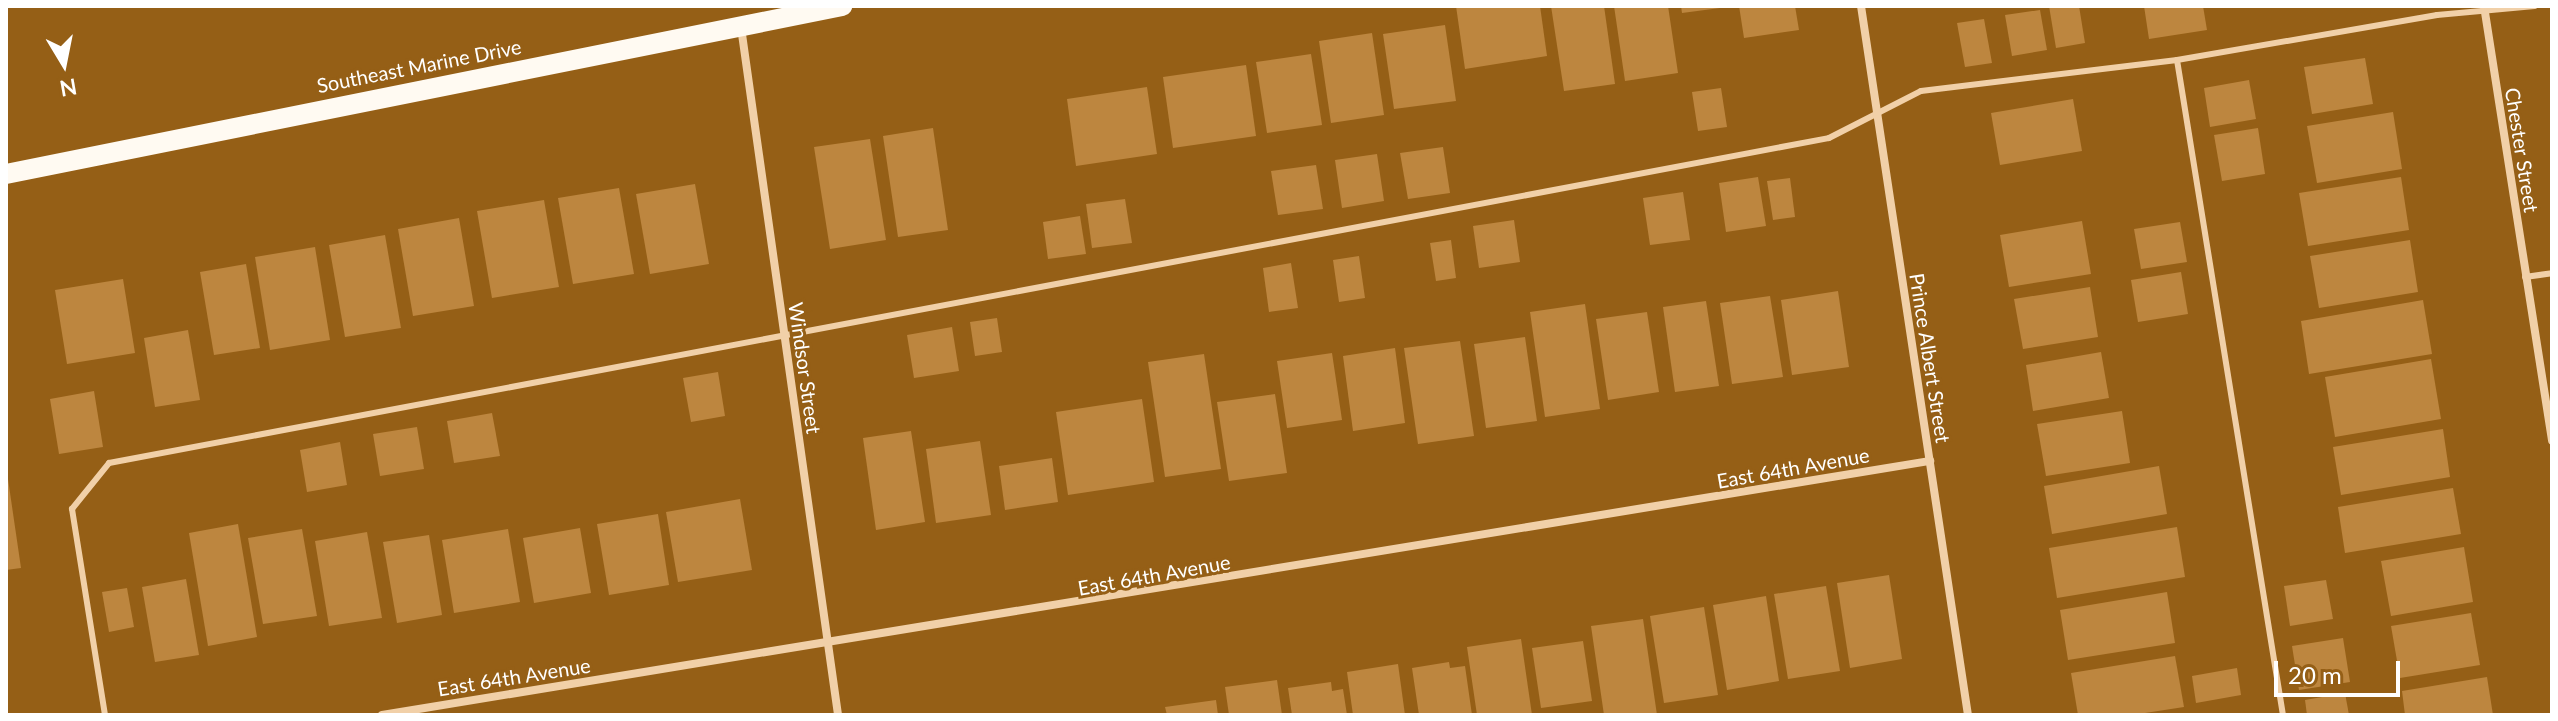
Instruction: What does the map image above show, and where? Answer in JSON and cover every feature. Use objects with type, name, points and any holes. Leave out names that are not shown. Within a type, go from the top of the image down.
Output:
[{"type":"main road","name":"Southeast Marine Drive","points":[[6,174],[842,6]]},
{"type":"street","name":"Prince Albert Street","points":[[1861,6],[1968,715]]},
{"type":"street","name":"Chester Street","points":[[2484,9],[2552,441]]},
{"type":"street","name":"Windsor Street","points":[[741,26],[838,715]]},
{"type":"street","name":"East 64th Avenue","points":[[382,715],[1930,461]]},
{"type":"lane","points":[[105,715],[72,509],[109,463],[783,333],[1829,138],[1921,91],[2177,60],[2437,15],[2535,6]]},
{"type":"lane","points":[[2177,60],[2283,715]]},
{"type":"lane","points":[[2525,277],[2552,273]]},
{"type":"building","points":[[1456,6],[1540,6],[1547,56],[1465,69]]},
{"type":"building","points":[[1551,6],[1604,6],[1615,84],[1564,91]]},
{"type":"building","points":[[1614,6],[1668,6],[1678,73],[1625,81]]},
{"type":"building","points":[[1681,6],[1720,6],[1720,8],[1682,13]]},
{"type":"building","points":[[1739,6],[1795,6],[1799,30],[1744,38]]},
{"type":"building","points":[[2049,6],[2079,6],[2085,43],[2056,48]]},
{"type":"building","points":[[2144,6],[2203,6],[2207,30],[2149,39]]},
{"type":"building","points":[[2040,10],[2047,50],[2012,56],[2005,15]]},
{"type":"building","points":[[1984,19],[1992,63],[1965,67],[1957,23]]},
{"type":"building","points":[[1445,25],[1456,101],[1394,109],[1383,34]]},
{"type":"building","points":[[1372,33],[1384,115],[1331,123],[1319,41]]},
{"type":"building","points":[[1311,54],[1322,125],[1267,133],[1256,62]]},
{"type":"building","points":[[2365,58],[2373,104],[2312,114],[2304,67]]},
{"type":"building","points":[[1246,65],[1256,136],[1173,148],[1163,77]]},
{"type":"building","points":[[2249,80],[2256,119],[2210,127],[2204,88]]},
{"type":"building","points":[[1147,87],[1157,154],[1076,166],[1067,99]]},
{"type":"building","points":[[1721,88],[1727,127],[1698,131],[1692,92]]},
{"type":"building","points":[[2073,99],[2082,151],[2000,165],[1991,113]]},
{"type":"building","points":[[2393,112],[2402,169],[2317,183],[2307,126]]},
{"type":"building","points":[[933,128],[948,230],[898,237],[883,136]]},
{"type":"building","points":[[2258,128],[2265,174],[2222,181],[2214,135]]},
{"type":"building","points":[[870,139],[886,240],[830,249],[814,147]]},
{"type":"building","points":[[1443,147],[1450,193],[1408,199],[1400,153]]},
{"type":"building","points":[[1377,154],[1384,201],[1342,208],[1335,160]]},
{"type":"building","points":[[1316,165],[1323,209],[1278,215],[1271,171]]},
{"type":"building","points":[[1758,177],[1766,226],[1726,232],[1719,183]]},
{"type":"building","points":[[2401,177],[2409,230],[2308,246],[2299,193]]},
{"type":"building","points":[[1790,178],[1795,217],[1773,220],[1767,181]]},
{"type":"building","points":[[695,184],[709,264],[650,274],[636,194]]},
{"type":"building","points":[[619,188],[634,274],[573,284],[558,198]]},
{"type":"building","points":[[1683,192],[1690,240],[1650,245],[1643,198]]},
{"type":"building","points":[[1125,199],[1132,243],[1092,248],[1086,204]]},
{"type":"building","points":[[544,200],[559,287],[492,298],[477,211]]},
{"type":"building","points":[[1080,216],[1086,254],[1048,259],[1043,222]]},
{"type":"building","points":[[459,218],[474,306],[413,316],[398,229]]},
{"type":"building","points":[[1514,220],[1520,262],[1479,268],[1473,226]]},
{"type":"building","points":[[2082,221],[2091,274],[2009,287],[2000,235]]},
{"type":"building","points":[[2180,222],[2187,262],[2141,269],[2134,229]]},
{"type":"building","points":[[385,235],[401,328],[345,337],[329,245]]},
{"type":"building","points":[[1451,240],[1456,278],[1436,281],[1430,243]]},
{"type":"building","points":[[2410,240],[2418,292],[2319,308],[2310,256]]},
{"type":"building","points":[[315,247],[330,340],[270,350],[255,257]]},
{"type":"building","points":[[1359,256],[1365,298],[1339,302],[1333,260]]},
{"type":"building","points":[[1291,263],[1298,308],[1269,312],[1263,268]]},
{"type":"building","points":[[246,264],[260,348],[214,355],[200,272]]},
{"type":"building","points":[[2181,272],[2188,314],[2138,322],[2131,280]]},
{"type":"building","points":[[123,279],[135,353],[67,364],[55,290]]},
{"type":"building","points":[[2090,287],[2098,337],[2023,349],[2014,299]]},
{"type":"building","points":[[1838,291],[1849,367],[1792,375],[1781,300]]},
{"type":"building","points":[[1770,296],[1783,377],[1732,384],[1720,303]]},
{"type":"building","points":[[2423,300],[2432,354],[2309,374],[2301,321]]},
{"type":"building","points":[[1706,301],[1719,386],[1675,392],[1663,307]]},
{"type":"building","points":[[1585,304],[1600,409],[1545,417],[1530,312]]},
{"type":"building","points":[[1647,312],[1659,392],[1608,400],[1596,319]]},
{"type":"building","points":[[997,318],[1002,352],[975,356],[970,322]]},
{"type":"building","points":[[952,327],[959,371],[914,378],[907,335]]},
{"type":"building","points":[[188,330],[200,400],[155,407],[144,338]]},
{"type":"building","points":[[1525,337],[1537,421],[1486,428],[1474,344]]},
{"type":"building","points":[[1460,341],[1474,436],[1418,444],[1404,348]]},
{"type":"building","points":[[1395,348],[1405,423],[1353,431],[1343,356]]},
{"type":"building","points":[[2101,352],[2109,398],[2033,411],[2026,365]]},
{"type":"building","points":[[1332,353],[1342,420],[1287,428],[1277,361]]},
{"type":"building","points":[[1204,354],[1221,469],[1165,477],[1148,362]]},
{"type":"building","points":[[2431,359],[2441,419],[2335,437],[2325,377]]},
{"type":"building","points":[[718,372],[725,416],[691,422],[683,378]]},
{"type":"building","points":[[94,391],[103,447],[59,454],[50,399]]},
{"type":"building","points":[[1275,394],[1287,473],[1229,481],[1217,402]]},
{"type":"building","points":[[1142,399],[1154,482],[1068,495],[1056,412]]},
{"type":"building","points":[[2122,411],[2130,463],[2046,476],[2037,424]]},
{"type":"building","points":[[492,413],[500,456],[454,463],[447,421]]},
{"type":"building","points":[[417,427],[424,469],[380,476],[373,434]]},
{"type":"building","points":[[2443,429],[2450,477],[2341,495],[2333,447]]},
{"type":"building","points":[[911,431],[925,522],[876,530],[863,438]]},
{"type":"building","points":[[980,441],[991,515],[936,523],[926,449]]},
{"type":"building","points":[[340,442],[347,485],[307,492],[300,450]]},
{"type":"building","points":[[1052,458],[1058,502],[1005,510],[999,466]]},
{"type":"building","points":[[2159,466],[2167,514],[2052,534],[2044,486]]},
{"type":"building","points":[[6,480],[21,568],[6,570]]},
{"type":"building","points":[[2453,488],[2461,534],[2345,553],[2338,507]]},
{"type":"building","points":[[740,499],[752,570],[678,582],[666,512]]},
{"type":"building","points":[[658,514],[669,585],[609,595],[597,524]]},
{"type":"building","points":[[238,524],[257,637],[208,646],[189,533]]},
{"type":"building","points":[[2177,527],[2185,577],[2057,598],[2049,548]]},
{"type":"building","points":[[580,528],[591,593],[534,603],[523,538]]},
{"type":"building","points":[[302,529],[317,616],[263,624],[248,538]]},
{"type":"building","points":[[508,529],[520,602],[454,613],[442,540]]},
{"type":"building","points":[[367,532],[382,618],[329,626],[315,541]]},
{"type":"building","points":[[429,535],[442,615],[397,623],[383,542]]},
{"type":"building","points":[[2464,547],[2473,602],[2391,616],[2381,561]]},
{"type":"building","points":[[1889,575],[1902,659],[1850,668],[1837,583]]},
{"type":"building","points":[[186,579],[199,655],[155,662],[142,587]]},
{"type":"building","points":[[2326,580],[2333,619],[2290,626],[2284,586]]},
{"type":"building","points":[[1826,586],[1840,671],[1788,679],[1774,594]]},
{"type":"building","points":[[127,588],[134,627],[109,632],[102,592]]},
{"type":"building","points":[[2167,592],[2175,643],[2068,660],[2060,610]]},
{"type":"building","points":[[1766,596],[1779,681],[1727,690],[1713,605]]},
{"type":"building","points":[[1704,607],[1718,695],[1664,703],[1650,616]]},
{"type":"building","points":[[2471,613],[2480,665],[2400,678],[2391,626]]},
{"type":"building","points":[[1643,619],[1657,715],[1604,715],[1591,626]]},
{"type":"building","points":[[2343,638],[2350,682],[2299,690],[2292,646]]},
{"type":"building","points":[[1521,639],[1532,715],[1477,715],[1467,647]]},
{"type":"building","points":[[1583,641],[1592,701],[1541,708],[1532,648]]},
{"type":"building","points":[[2175,656],[2184,707],[2132,715],[2078,715],[2071,673]]},
{"type":"building","points":[[1449,662],[1450,668],[1465,666],[1472,715],[1419,715],[1412,668]]},
{"type":"building","points":[[1398,664],[1405,715],[1353,715],[1347,672]]},
{"type":"building","points":[[2237,668],[2241,695],[2196,703],[2192,676]]},
{"type":"building","points":[[2487,677],[2493,715],[2405,715],[2402,691]]},
{"type":"building","points":[[1277,680],[1282,715],[1229,715],[1225,687]]},
{"type":"building","points":[[1331,682],[1332,691],[1343,689],[1347,715],[1292,715],[1288,688]]},
{"type":"building","points":[[2345,693],[2349,715],[2307,715],[2305,700]]},
{"type":"building","points":[[1216,700],[1218,715],[1167,715],[1165,707]]}]
